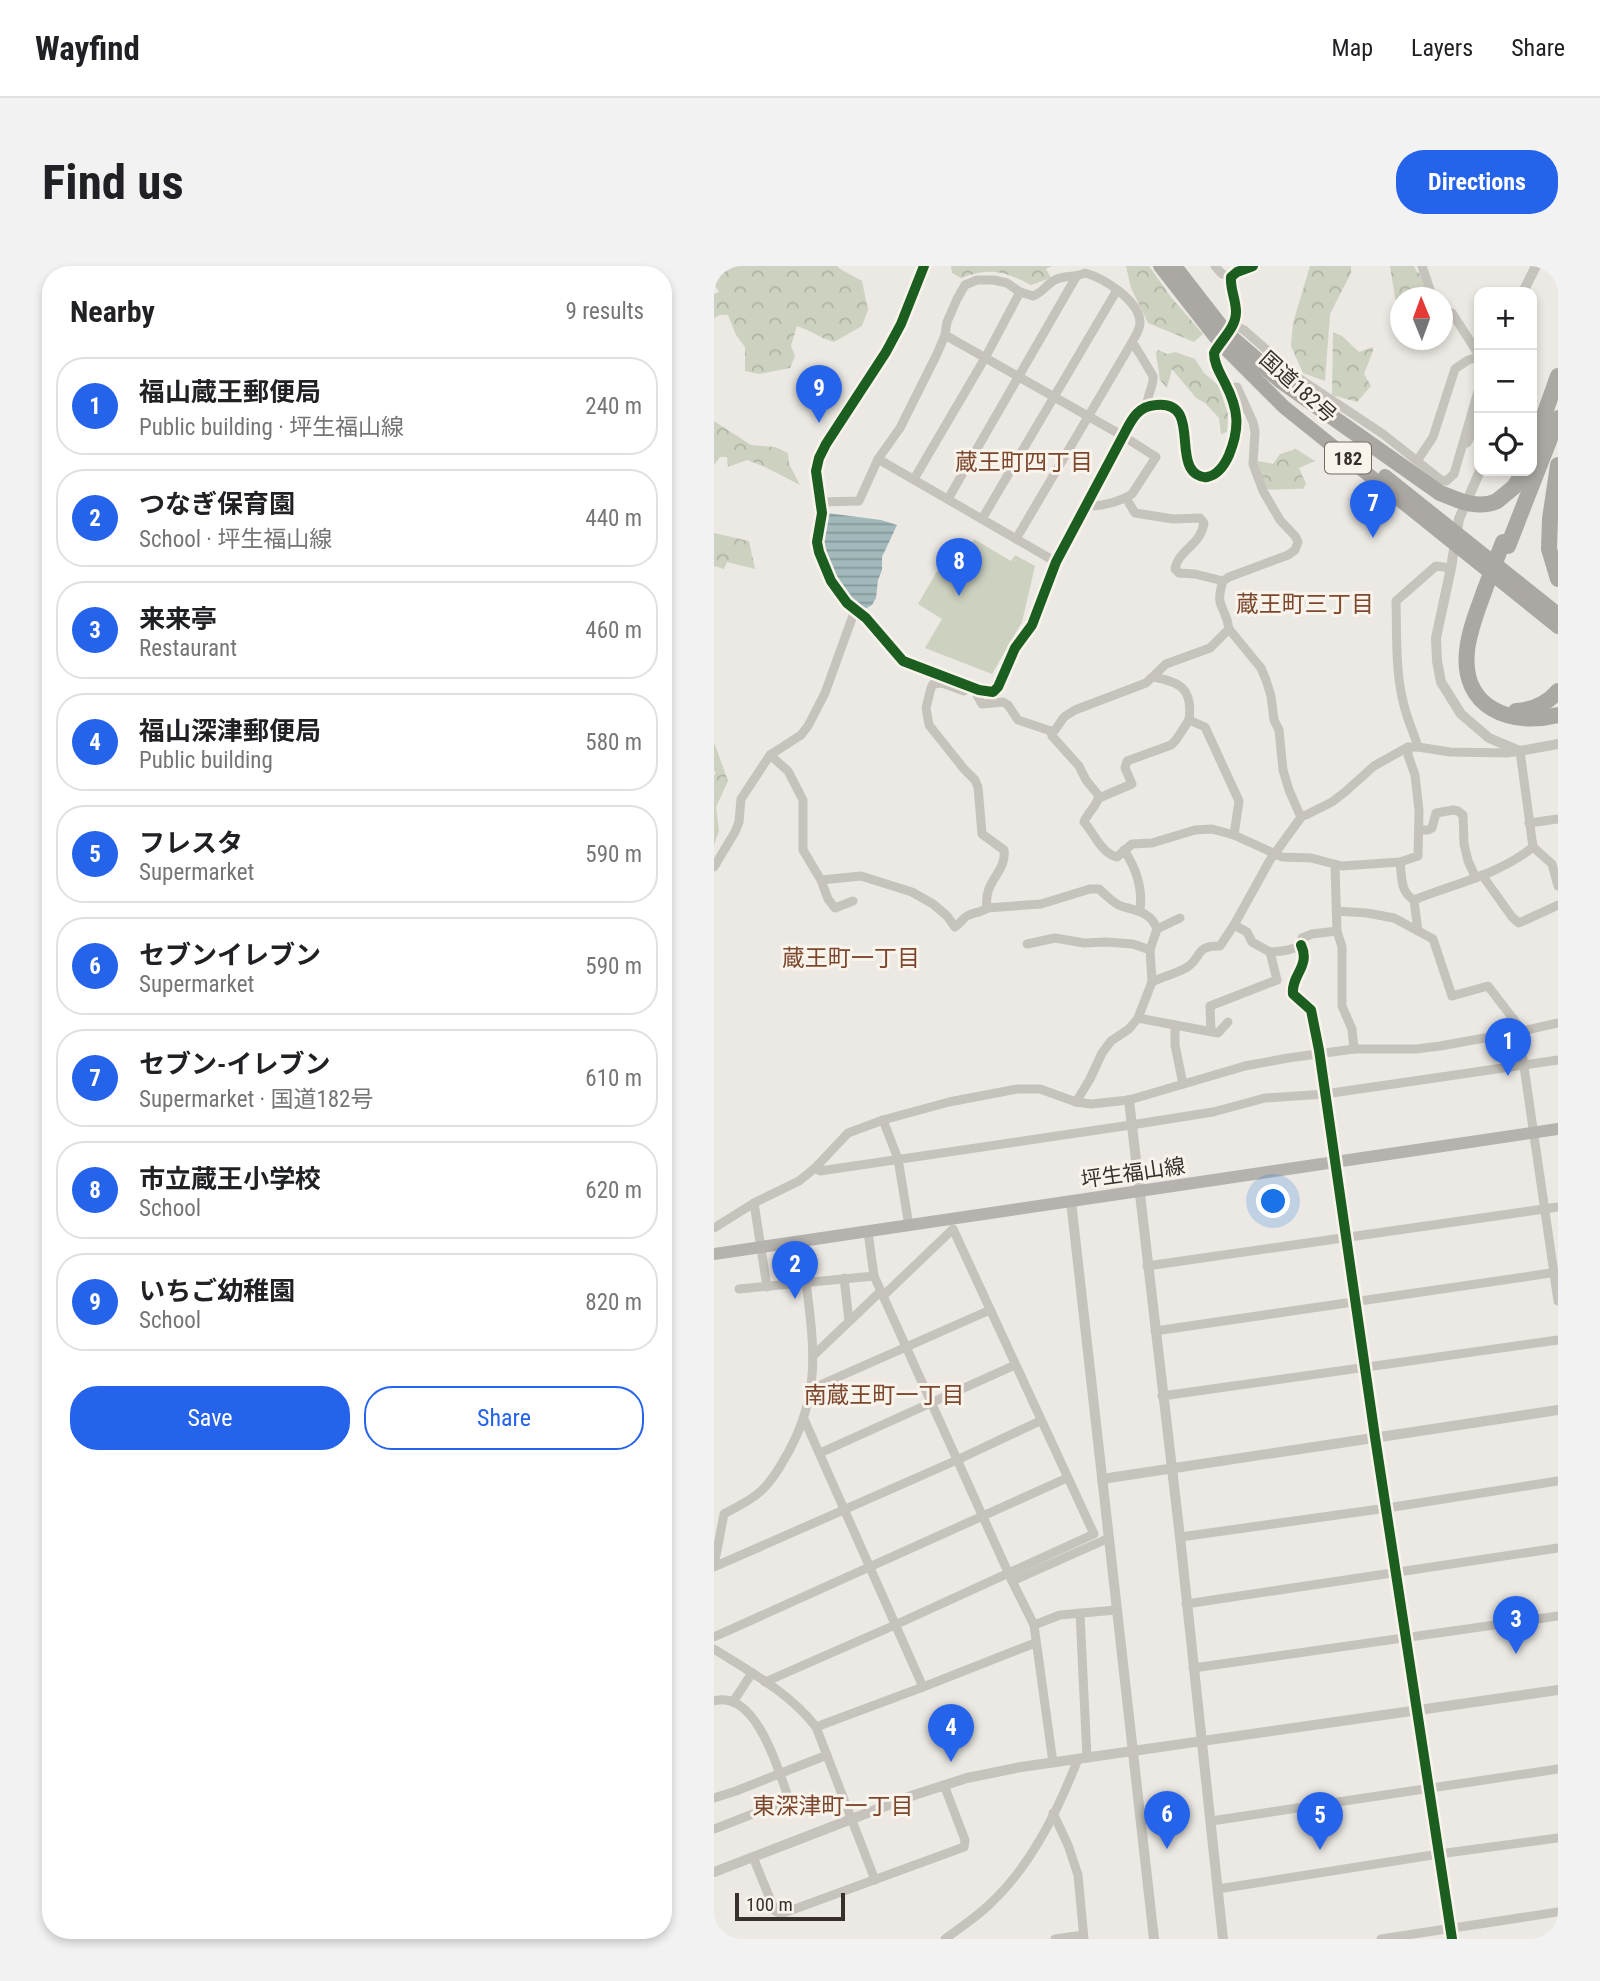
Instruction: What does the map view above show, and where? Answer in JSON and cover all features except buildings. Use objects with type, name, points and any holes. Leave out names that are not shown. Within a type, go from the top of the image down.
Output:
[{"type":"highway","name":"国道182号","points":[[1160,266],[1289,399],[1457,538],[1558,627]]},
{"type":"highway","name":"国道182号","points":[[1175,266],[1227,334]]},
{"type":"highway","points":[[1227,334],[1281,382],[1440,493],[1473,505],[1483,505],[1497,501],[1522,476]]},
{"type":"highway","points":[[1537,435],[1558,376]]},
{"type":"highway","points":[[1537,448],[1558,390]]},
{"type":"highway","points":[[1558,418],[1505,544],[1473,626],[1466,652],[1470,680],[1475,691],[1481,701],[1499,714],[1517,719],[1558,715]]},
{"type":"highway","points":[[1558,465],[1550,519],[1549,549],[1558,579]]},
{"type":"highway","points":[[1505,544],[1525,476]]},
{"type":"highway","name":"国道182号","points":[[1457,538],[1558,614]]},
{"type":"highway","points":[[1488,591],[1474,652],[1476,678],[1481,688],[1493,703],[1517,711],[1531,710],[1542,705],[1558,691]]},
{"type":"main road","name":"坪生福山線","points":[[714,1254],[1558,1129]]},
{"type":"street","points":[[924,266],[901,324],[886,352],[826,444],[816,471],[822,502],[817,542],[819,552],[831,581],[847,603],[866,618],[903,660],[978,692],[982,704],[1003,702],[1018,720],[1051,731],[1075,710],[1146,683],[1166,663],[1210,648],[1230,629]]},
{"type":"street","points":[[1215,266],[1222,274],[1231,277]]},
{"type":"street","points":[[987,908],[985,897],[1003,864],[1004,849],[982,834],[975,780],[929,725],[926,715],[931,688],[936,683],[978,692],[997,690],[1015,648],[1032,625],[1056,562],[1134,416],[1140,410],[1147,406],[1165,405],[1181,417],[1188,465],[1198,476],[1206,477],[1218,472],[1226,462],[1236,437],[1235,407],[1214,357],[1236,312],[1231,277],[1253,266]]},
{"type":"street","points":[[1422,266],[1429,287]]},
{"type":"street","points":[[1526,287],[1536,266]]},
{"type":"street","points":[[822,502],[859,500],[878,459],[900,428],[945,335],[947,323],[965,285],[977,280],[994,279],[1033,296],[1058,278],[1085,274],[1096,276],[1108,282],[1132,304],[1140,325],[1016,539]]},
{"type":"street","points":[[948,499],[1076,277]]},
{"type":"street","points":[[982,519],[1117,290]]},
{"type":"street","points":[[914,480],[1020,292]]},
{"type":"street","points":[[1453,315],[1475,350]]},
{"type":"street","points":[[1227,334],[1244,330],[1300,379],[1383,434],[1434,476],[1446,481],[1454,474],[1474,404]]},
{"type":"street","points":[[945,335],[1156,457],[1132,494],[1093,507],[1086,505]]},
{"type":"street","points":[[1131,344],[1135,346],[1153,376],[1154,382],[1147,396],[1147,406]]},
{"type":"street","points":[[1417,461],[1433,437],[1455,369],[1474,358]]},
{"type":"street","points":[[1228,388],[1237,387],[1253,422],[1253,464],[1263,491],[1280,520],[1298,542],[1295,550],[1288,555],[1223,581],[1218,601],[1230,629],[1261,668],[1266,680],[1274,720],[1279,730],[1283,770],[1289,790],[1303,816]]},
{"type":"street","points":[[1462,446],[1474,429]]},
{"type":"street","points":[[878,459],[1056,562]]},
{"type":"street","points":[[1478,476],[1462,510],[1436,638],[1437,661],[1441,682],[1451,700],[1472,725],[1489,738],[1520,751]]},
{"type":"street","points":[[1126,498],[1135,513],[1173,519],[1200,518],[1204,523],[1203,531],[1196,543],[1180,558],[1175,569],[1179,573],[1195,573],[1223,581]]},
{"type":"street","points":[[1153,677],[1175,682],[1187,692],[1191,705],[1189,720],[1171,745],[1127,761],[1125,768],[1132,784],[1099,798],[1087,814],[1084,822],[1111,856],[1116,857],[1132,844],[1164,841],[1195,831],[1212,829],[1234,835],[1282,858],[1311,858],[1342,866],[1399,862],[1418,856],[1419,811],[1415,775],[1408,755],[1413,747],[1398,667],[1396,601],[1436,566],[1451,568]]},
{"type":"street","points":[[714,867],[739,822],[741,799],[770,755],[801,735],[808,726],[825,693],[855,610]]},
{"type":"street","points":[[1189,720],[1205,727],[1239,801],[1234,835]]},
{"type":"street","points":[[1051,731],[1052,736],[1079,766],[1099,798]]},
{"type":"street","points":[[1152,982],[1185,969],[1203,948],[1220,946],[1274,855],[1303,816],[1332,802],[1374,766],[1413,747],[1450,752],[1507,753],[1558,744]]},
{"type":"street","points":[[1520,751],[1533,847],[1552,864],[1558,886]]},
{"type":"street","points":[[770,755],[788,771],[803,800],[803,850],[821,880],[828,899],[835,908],[853,901]]},
{"type":"street","points":[[1419,830],[1432,828],[1439,811],[1458,811],[1463,815],[1464,844],[1468,861],[1512,917],[1519,923],[1558,905]]},
{"type":"street","points":[[1530,823],[1558,819]]},
{"type":"street","points":[[1399,862],[1404,891],[1406,896],[1414,900],[1479,877],[1522,857],[1533,847]]},
{"type":"street","points":[[1124,850],[1135,868],[1140,910]]},
{"type":"street","points":[[1335,865],[1337,931],[1342,947],[1342,1006],[1352,1029],[1354,1049]]},
{"type":"street","points":[[821,880],[861,876],[912,892],[933,904],[955,927],[959,926],[966,916],[987,908],[1041,904],[1090,889],[1099,889],[1119,906],[1140,910],[1155,923],[1157,929],[1150,950],[1152,982],[1138,1018],[1129,1029],[1111,1041],[1076,1102]]},
{"type":"street","points":[[1414,900],[1418,931]]},
{"type":"street","points":[[1336,911],[1394,918],[1433,939],[1452,996],[1488,986],[1518,1025],[1558,1301]]},
{"type":"street","points":[[1157,929],[1180,918]]},
{"type":"street","points":[[1234,925],[1247,932],[1252,942],[1270,951],[1284,951],[1301,945]]},
{"type":"street","points":[[1337,931],[1312,934],[1303,938],[1301,945],[1305,960],[1293,994],[1311,1010],[1319,1054],[1452,1939]]},
{"type":"street","points":[[1027,944],[1055,938],[1084,943],[1133,944],[1150,950]]},
{"type":"street","points":[[1210,1031],[1210,1006],[1277,980],[1270,951]]},
{"type":"street","points":[[1138,1018],[1218,1033],[1228,1022]]},
{"type":"street","points":[[714,1228],[754,1203],[799,1181],[848,1133],[883,1120],[949,1102],[1017,1089],[1040,1089],[1076,1102],[1091,1104],[1129,1100],[1245,1066],[1288,1058],[1354,1049],[1416,1049],[1558,1023]]},
{"type":"street","points":[[1175,1025],[1175,1045],[1183,1084]]},
{"type":"street","points":[[815,1168],[820,1171],[1131,1125],[1213,1112],[1265,1098],[1325,1094],[1558,1060]]},
{"type":"street","points":[[1129,1100],[1223,1939]]},
{"type":"street","points":[[883,1120],[898,1160],[909,1226]]},
{"type":"street","points":[[1071,1201],[1154,1939]]},
{"type":"street","points":[[754,1203],[767,1287]]},
{"type":"street","points":[[1147,1266],[1558,1207]]},
{"type":"street","points":[[814,1355],[953,1229],[1094,1534],[1010,1577]]},
{"type":"street","points":[[867,1232],[874,1276],[982,1517],[1034,1625],[1053,1763]]},
{"type":"street","points":[[1155,1331],[1556,1273]]},
{"type":"street","points":[[739,1289],[874,1276]]},
{"type":"street","points":[[844,1278],[849,1321]]},
{"type":"street","points":[[714,1566],[724,1514],[754,1498],[768,1484],[804,1419],[811,1389],[814,1355],[806,1282]]},
{"type":"street","points":[[811,1389],[990,1310]]},
{"type":"street","points":[[1162,1396],[1558,1340]]},
{"type":"street","points":[[820,1453],[1015,1365]]},
{"type":"street","points":[[1102,1479],[1558,1410]]},
{"type":"street","points":[[804,1419],[923,1687]]},
{"type":"street","points":[[714,1566],[1040,1421]]},
{"type":"street","points":[[714,1637],[1068,1478]]},
{"type":"street","points":[[1180,1537],[1558,1482]]},
{"type":"street","points":[[765,1682],[895,1625],[1109,1538]]},
{"type":"street","points":[[1186,1604],[1558,1548]]},
{"type":"street","points":[[1034,1625],[1060,1615],[1116,1610]]},
{"type":"street","points":[[945,1939],[992,1902],[1030,1858],[1083,1758],[1080,1613]]},
{"type":"street","points":[[1193,1668],[1558,1616]]},
{"type":"street","points":[[816,1727],[1035,1643]]},
{"type":"street","points":[[714,1649],[765,1682],[808,1716],[816,1727],[875,1880]]},
{"type":"street","points":[[733,1702],[752,1673]]},
{"type":"street","points":[[714,1872],[944,1785],[1007,1770],[1558,1690]]},
{"type":"street","points":[[714,1701],[723,1699],[733,1702],[748,1713],[760,1727],[789,1800],[714,1829]]},
{"type":"street","points":[[714,1798],[827,1755]]},
{"type":"street","points":[[1211,1822],[1558,1769]]},
{"type":"street","points":[[753,1857],[775,1911],[781,1914],[964,1847],[965,1840],[944,1785]]},
{"type":"street","points":[[1053,1813],[1078,1875],[1083,1937],[1055,1939]]},
{"type":"street","points":[[1218,1889],[1558,1838]]},
{"type":"street","points":[[1381,1939],[1558,1912]]},
{"type":"green space","points":[[714,266],[837,266],[862,281],[868,310],[862,326],[834,342],[797,326],[791,346],[795,356],[790,368],[759,374],[745,371],[745,347],[736,335],[728,315],[714,318],[714,294],[719,292],[714,284]]},
{"type":"green space","points":[[951,266],[1052,266],[1046,269],[1051,278],[1031,285],[997,272],[980,272],[961,278],[952,273]]},
{"type":"green space","points":[[1126,266],[1149,266],[1203,334],[1194,342],[1148,323],[1131,288]]},
{"type":"green space","points":[[1310,266],[1351,266],[1351,273],[1330,314],[1325,381],[1303,373],[1291,346],[1293,323]]},
{"type":"green space","points":[[1390,266],[1414,266],[1421,274],[1425,286],[1424,287],[1393,287]]},
{"type":"green space","points":[[1333,332],[1342,336],[1359,352],[1373,347],[1364,374],[1371,386],[1357,402],[1332,395]]},
{"type":"green space","points":[[1158,350],[1195,359],[1204,373],[1219,386],[1228,414],[1227,432],[1221,434],[1219,418],[1205,403],[1196,398],[1172,369],[1167,388],[1160,380],[1156,354]]},
{"type":"green space","points":[[714,421],[751,445],[775,447],[788,453],[789,464],[800,485],[747,460],[728,467],[727,457],[720,457],[714,465]]},
{"type":"green space","points":[[1296,449],[1315,461],[1299,468],[1306,484],[1303,489],[1264,489],[1257,471],[1258,461],[1273,464],[1280,454]]},
{"type":"green space","points":[[714,533],[749,541],[755,569],[727,562],[724,569],[714,566]]},
{"type":"green space","points":[[974,539],[1011,561],[1015,555],[1035,566],[1022,622],[992,674],[925,648],[942,619],[918,604],[950,549],[965,557]]},
{"type":"green space","points":[[714,742],[728,781],[716,807],[719,831],[714,845],[716,772]]},
{"type":"water","points":[[827,513],[881,520],[897,525],[882,557],[876,598],[872,605],[865,609],[855,603],[827,561],[823,550]]},
{"type":"cycle path","points":[[924,266],[901,324],[886,352],[819,458],[816,471],[822,513],[817,542],[831,581],[847,603],[866,618],[903,661],[979,690],[993,692],[998,687],[1015,648],[1032,625],[1056,562],[1139,411],[1156,405],[1176,410],[1184,427],[1187,458],[1191,469],[1197,475],[1211,476],[1218,472],[1225,462],[1235,436],[1236,419],[1233,402],[1216,365],[1214,353],[1231,329],[1235,318],[1231,277],[1253,266]]},
{"type":"cycle path","points":[[1301,945],[1304,959],[1293,994],[1311,1010],[1319,1050],[1452,1939]]},
{"type":"place","name":"いちご幼稚園","points":[[819,423]]},
{"type":"place","name":"セブン-イレブン","points":[[1373,538]]},
{"type":"place","name":"市立蔵王小学校","points":[[959,596]]},
{"type":"place","name":"福山蔵王郵便局","points":[[1508,1076]]},
{"type":"place","name":"つなぎ保育園","points":[[795,1299]]},
{"type":"place","name":"来来亭","points":[[1516,1654]]},
{"type":"place","name":"福山深津郵便局","points":[[951,1762]]},
{"type":"place","name":"セブンイレブン","points":[[1167,1849]]},
{"type":"place","name":"フレスタ","points":[[1320,1850]]},
{"type":"district","name":"蔵王町四丁目","points":[[1024,462]]},
{"type":"district","name":"蔵王町三丁目","points":[[1305,604]]},
{"type":"district","name":"蔵王町一丁目","points":[[851,958]]},
{"type":"district","name":"南蔵王町一丁目","points":[[884,1395]]},
{"type":"district","name":"東深津町一丁目","points":[[833,1806]]}]
